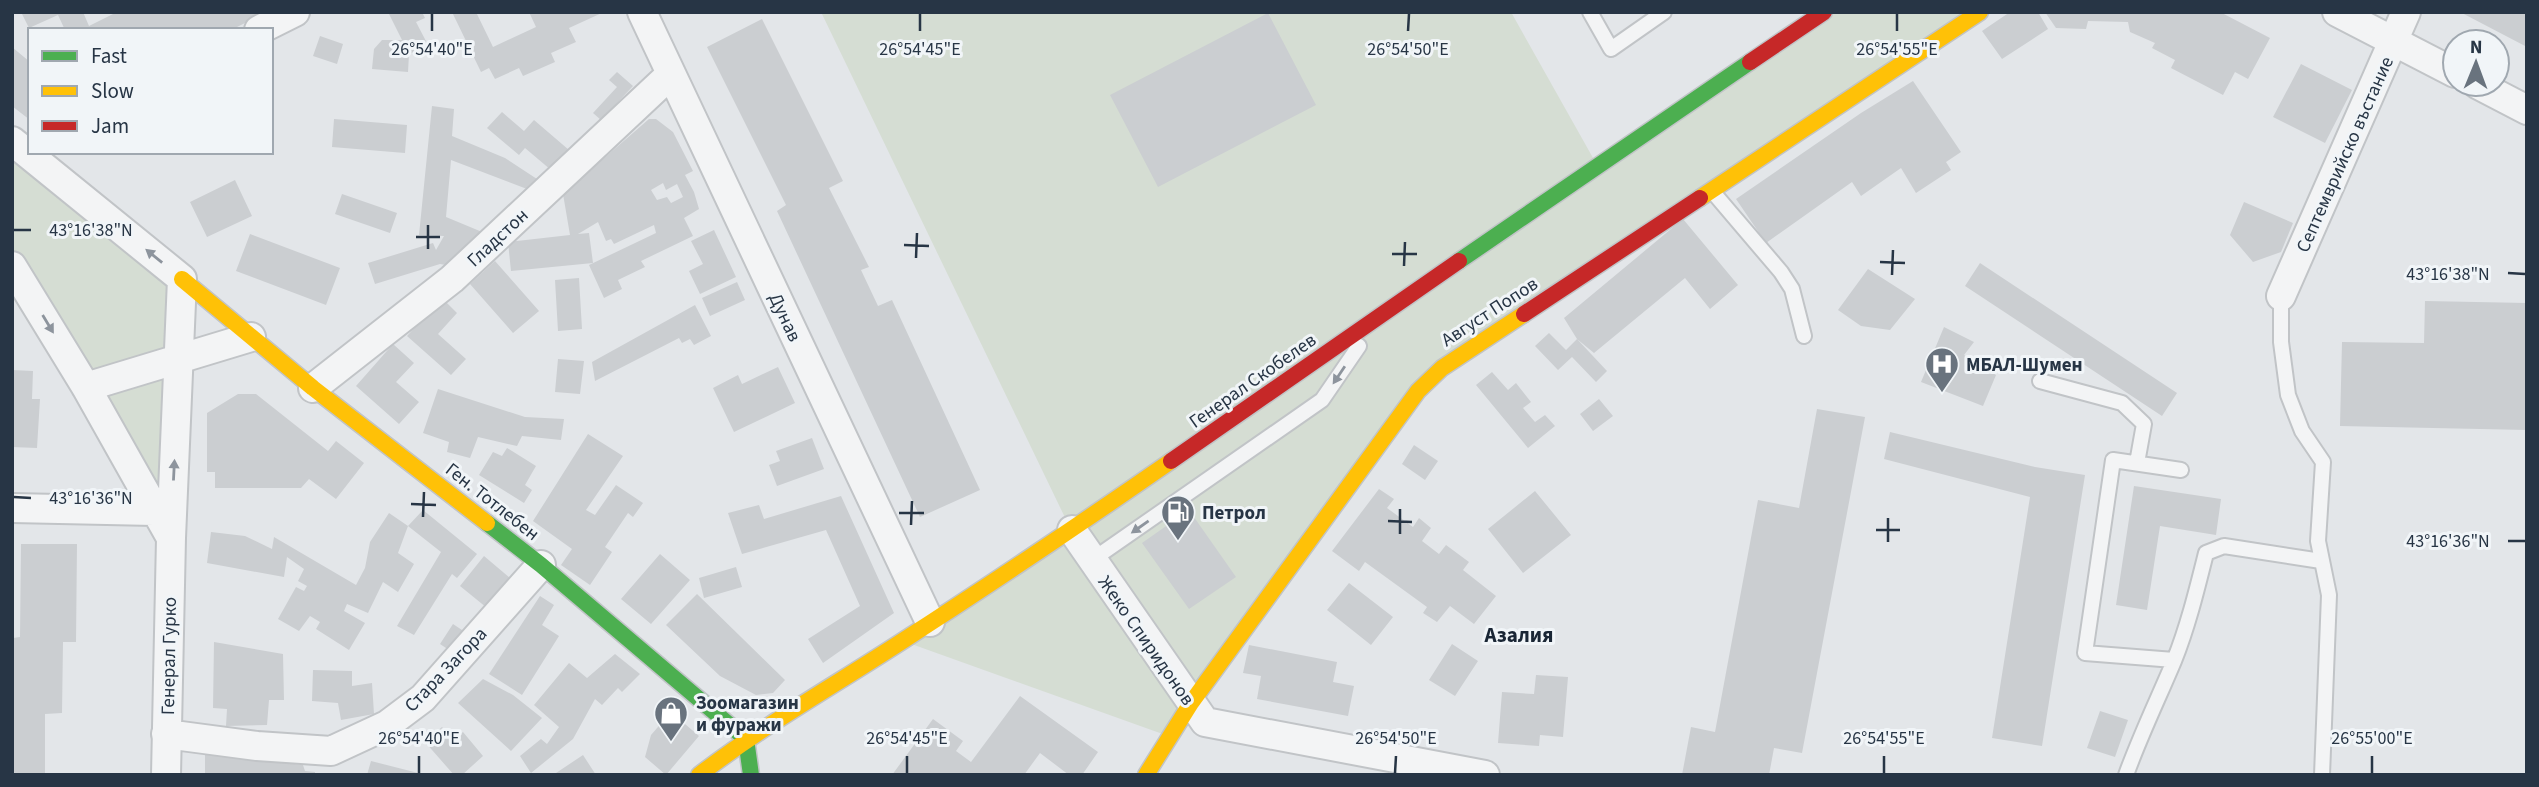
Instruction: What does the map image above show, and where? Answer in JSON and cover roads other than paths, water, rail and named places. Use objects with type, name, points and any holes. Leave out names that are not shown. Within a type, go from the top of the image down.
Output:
[{"type":"street","points":[[263,28],[295,12]]},
{"type":"street","name":"Дунав","points":[[642,12],[930,622]]},
{"type":"street","name":"Генерал Скобелев","points":[[699,775],[746,739],[1072,530],[1586,172],[1824,12]]},
{"type":"street","name":"Август Попов","points":[[1146,775],[1191,703],[1418,391],[1441,368],[1980,12]]},
{"type":"street","points":[[2337,12],[2441,65]]},
{"type":"street","name":"Септемврийско въстание","points":[[2281,296],[2406,12]]},
{"type":"street","name":"Гладстон","points":[[313,388],[452,279],[671,74]]},
{"type":"street","points":[[2504,98],[2527,110]]},
{"type":"street","points":[[34,154],[182,279]]},
{"type":"street","points":[[12,265],[86,387],[171,538]]},
{"type":"street","name":"Ген. Тотлебен","points":[[182,279],[313,388],[541,565],[746,739]]},
{"type":"street","name":"Генерал Гурко","points":[[166,775],[171,538],[182,279]]},
{"type":"street","points":[[86,387],[251,337]]},
{"type":"street","points":[[12,508],[154,510]]},
{"type":"street","name":"Жеко Спиридонов","points":[[1072,530],[1205,722],[1485,775]]},
{"type":"street","name":"Стара Загора","points":[[166,734],[257,746],[331,751],[387,725],[423,698],[541,565]]},
{"type":"street","points":[[746,739],[751,775]]},
{"type":"lane","points":[[1590,12],[1611,49],[1664,12]]},
{"type":"lane","points":[[1711,190],[1781,272],[1792,289],[1804,336]]},
{"type":"lane","points":[[2281,296],[2281,342],[2288,395],[2302,431],[2323,462],[2318,541],[2329,595],[2322,775]]},
{"type":"lane","points":[[1092,560],[1322,400],[1377,318]]},
{"type":"lane","points":[[2040,381],[2122,403],[2144,424],[2137,463]]},
{"type":"lane","points":[[2174,660],[2085,653],[2113,460],[2182,470]]},
{"type":"lane","points":[[2126,775],[2191,613],[2206,553],[2224,546],[2321,561]]},
{"type":"place","name":"МБАЛ-Шумен","points":[[1942,394]]},
{"type":"place","name":"Петрол","points":[[1178,542]]},
{"type":"place","name":"Зоомагазин и фуражи","points":[[671,743]]},
{"type":"district","name":"Азалия","points":[[1519,635]]}]
